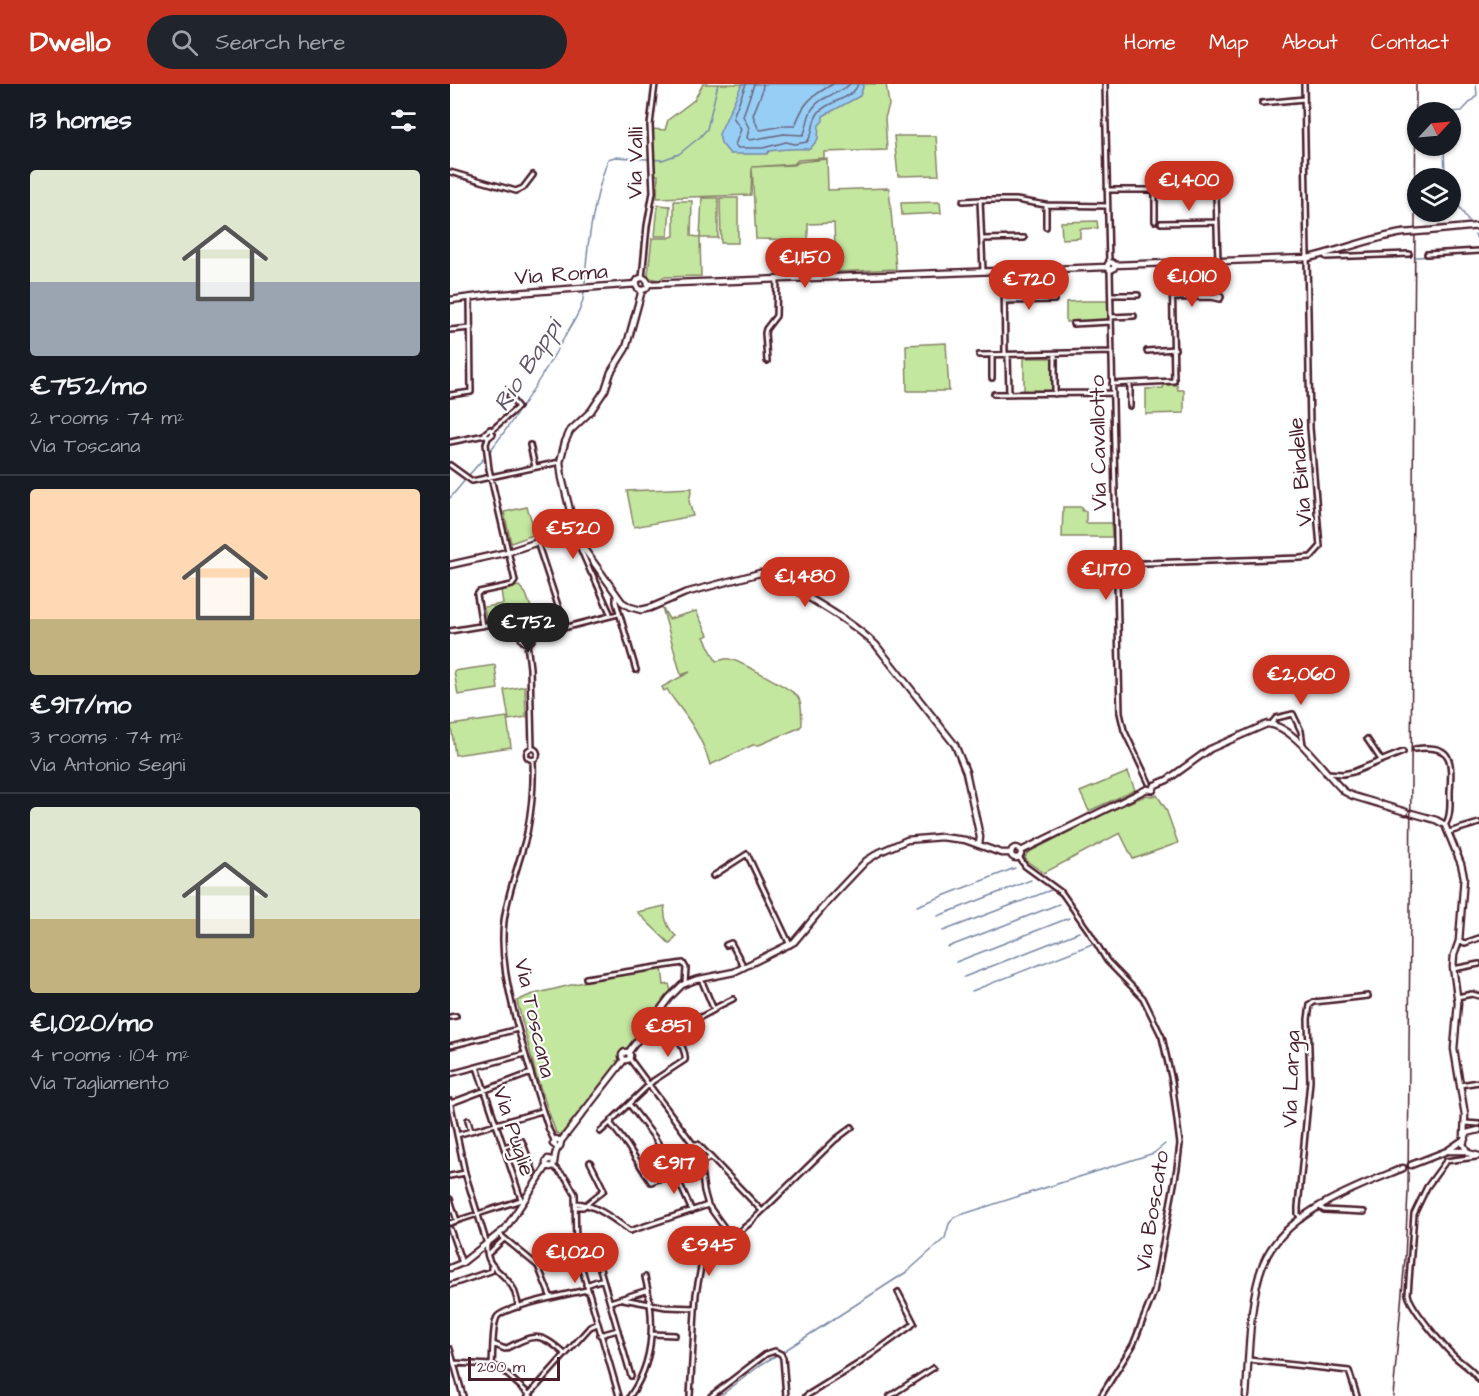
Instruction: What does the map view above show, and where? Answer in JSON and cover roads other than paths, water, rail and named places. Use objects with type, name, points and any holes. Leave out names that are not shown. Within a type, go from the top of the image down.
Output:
[{"type":"street","name":"Via Valli","points":[[642,278],[653,192],[650,125],[655,84]]},
{"type":"street","name":"Via Cavallotto","points":[[1105,84],[1119,713],[1124,730],[1149,783]]},
{"type":"street","points":[[1304,84],[1308,258]]},
{"type":"street","points":[[1262,103],[1304,99]]},
{"type":"street","points":[[450,172],[516,191],[523,188],[533,175]]},
{"type":"street","points":[[1107,190],[1212,190],[1216,195],[1218,261]]},
{"type":"street","points":[[1155,190],[1155,221]]},
{"type":"street","points":[[980,200],[983,271]]},
{"type":"street","points":[[963,201],[1016,200],[1046,205],[1107,206]]},
{"type":"street","points":[[1046,205],[1046,227]]},
{"type":"street","points":[[1161,223],[1217,222]]},
{"type":"street","points":[[610,613],[574,530],[564,491],[561,462],[570,431],[600,400],[611,372],[626,348],[642,290],[648,284],[1308,258],[1402,233],[1479,226]]},
{"type":"street","points":[[982,239],[1024,238]]},
{"type":"street","points":[[1427,254],[1479,251]]},
{"type":"street","points":[[1324,254],[1326,257],[1409,254]]},
{"type":"street","name":"Via Bindelle","points":[[1115,564],[1300,558],[1311,557],[1318,551],[1321,542],[1310,428],[1308,258]]},
{"type":"street","points":[[1113,384],[1174,381],[1172,264]]},
{"type":"street","points":[[1004,270],[1009,394]]},
{"type":"street","name":"Via Roma","points":[[450,299],[636,284],[642,278],[648,284]]},
{"type":"street","points":[[767,361],[765,333],[776,316],[777,279]]},
{"type":"street","name":"Via Roma","points":[[636,284],[642,290]]},
{"type":"street","points":[[1111,296],[1138,295]]},
{"type":"street","points":[[450,395],[471,392],[470,297]]},
{"type":"street","points":[[1173,298],[1211,297]]},
{"type":"street","points":[[1005,301],[1054,300]]},
{"type":"street","points":[[1111,317],[1134,316]]},
{"type":"street","points":[[1073,324],[1111,322]]},
{"type":"street","points":[[450,330],[471,328]]},
{"type":"street","points":[[1147,351],[1175,349]]},
{"type":"street","points":[[979,356],[1112,352]]},
{"type":"street","points":[[1054,355],[1055,394]]},
{"type":"street","points":[[992,356],[992,378]]},
{"type":"street","points":[[1130,384],[1130,406]]},
{"type":"street","points":[[994,394],[1113,393]]},
{"type":"street","points":[[450,442],[493,434],[492,430],[518,407],[508,396]]},
{"type":"street","points":[[482,626],[477,595],[479,592],[514,583],[491,477],[486,436]]},
{"type":"street","points":[[530,445],[535,467]]},
{"type":"street","points":[[450,465],[471,480],[561,462]]},
{"type":"street","points":[[450,565],[508,552],[574,530]]},
{"type":"street","points":[[577,539],[616,595],[630,607],[641,610],[650,608],[685,593],[760,573],[783,580],[845,619],[876,645],[955,745],[966,772],[980,837],[979,845]]},
{"type":"street","points":[[537,542],[565,627]]},
{"type":"street","points":[[616,595],[616,602],[636,670]]},
{"type":"street","points":[[532,636],[618,614]]},
{"type":"street","points":[[450,631],[504,622]]},
{"type":"street","points":[[528,632],[532,636],[532,640],[527,643],[522,641],[521,635],[528,632]]},
{"type":"street","name":"Via Toscana","points":[[527,643],[530,668],[532,748],[538,753],[533,760],[531,813],[504,922],[505,967],[525,1054],[542,1111],[555,1144]]},
{"type":"street","points":[[488,1254],[501,1237],[521,1202],[550,1163],[555,1144],[561,1144],[669,998],[685,983],[727,974],[790,945],[866,861],[880,852],[907,840],[932,837],[957,839],[1019,857],[1021,851],[1147,789],[1153,790],[1155,786],[1210,749],[1261,726],[1271,724],[1276,718],[1293,714],[1301,731],[1304,743],[1302,746]]},
{"type":"street","points":[[1271,724],[1286,732],[1302,746],[1337,785],[1353,796],[1436,820],[1445,825],[1449,832],[1464,877],[1459,941],[1454,955],[1453,969],[1457,997],[1454,1049],[1467,1123],[1464,1138],[1465,1151],[1458,1159]]},
{"type":"street","points":[[1367,739],[1381,760]]},
{"type":"street","name":"Via Toscana","points":[[532,748],[528,750],[527,755],[533,760]]},
{"type":"street","points":[[1415,749],[1437,748],[1447,754],[1451,761],[1448,820],[1445,825]]},
{"type":"street","points":[[1326,773],[1353,772],[1403,752]]},
{"type":"street","points":[[1147,789],[1146,786],[1149,783],[1155,786]]},
{"type":"street","points":[[1449,832],[1479,823]]},
{"type":"street","points":[[1011,853],[1015,848],[1021,851]]},
{"type":"street","points":[[713,876],[747,854],[790,945]]},
{"type":"street","name":"Via Boscato","points":[[1019,857],[1025,866],[1062,894],[1107,961],[1143,998],[1162,1037],[1172,1081],[1179,1144],[1178,1168],[1154,1293],[1132,1345],[1101,1396]]},
{"type":"street","points":[[1459,941],[1465,943],[1479,938]]},
{"type":"street","points":[[726,945],[731,943],[744,967]]},
{"type":"street","points":[[586,978],[683,963],[686,968],[685,983]]},
{"type":"street","points":[[1453,969],[1479,964]]},
{"type":"street","points":[[701,979],[715,1008]]},
{"type":"street","points":[[1457,997],[1472,994],[1479,996]]},
{"type":"street","name":"Via Larga","points":[[1299,1216],[1310,1081],[1308,1019],[1310,1005],[1314,1002],[1368,996]]},
{"type":"street","points":[[600,1131],[649,1084],[685,1060],[686,1055],[677,1031],[733,999]]},
{"type":"street","points":[[450,1017],[456,1016]]},
{"type":"street","points":[[450,1046],[518,1029]]},
{"type":"street","points":[[450,1074],[525,1054]]},
{"type":"street","points":[[627,1057],[693,1144],[700,1162],[708,1205],[731,1237]]},
{"type":"street","name":"Via Puglie","points":[[477,1067],[521,1202]]},
{"type":"street","points":[[519,1307],[514,1290],[492,1267],[465,1173],[450,1102],[531,1073]]},
{"type":"street","points":[[1459,1085],[1479,1082]]},
{"type":"street","points":[[629,1104],[655,1138],[692,1210]]},
{"type":"street","points":[[457,1135],[542,1111]]},
{"type":"street","points":[[468,1120],[471,1131]]},
{"type":"street","points":[[611,1122],[651,1182],[710,1158]]},
{"type":"street","points":[[1467,1123],[1479,1124]]},
{"type":"street","points":[[1447,1151],[1477,1129],[1467,1123]]},
{"type":"street","points":[[690,1396],[696,1286],[701,1267],[707,1258],[762,1211],[835,1140],[852,1127]]},
{"type":"street","points":[[504,1147],[522,1141],[534,1173]]},
{"type":"street","points":[[693,1144],[698,1144],[712,1157],[762,1211]]},
{"type":"street","points":[[1457,1150],[1460,1155],[1458,1159]]},
{"type":"street","points":[[1410,1165],[1447,1151],[1465,1151],[1479,1156]]},
{"type":"street","points":[[1479,1156],[1446,1161],[1427,1187],[1414,1214],[1408,1294],[1420,1316],[1455,1357],[1479,1380]]},
{"type":"street","points":[[576,1205],[584,1204],[604,1190],[590,1162]]},
{"type":"street","points":[[550,1163],[571,1186],[576,1205],[576,1248],[619,1396]]},
{"type":"street","points":[[1246,1396],[1256,1291],[1263,1265],[1276,1242],[1299,1216],[1342,1194],[1403,1168]]},
{"type":"street","points":[[450,1176],[465,1173]]},
{"type":"street","points":[[450,1199],[457,1221]]},
{"type":"street","points":[[450,1224],[521,1202]]},
{"type":"street","points":[[584,1204],[605,1213],[630,1230],[708,1205]]},
{"type":"street","points":[[1320,1207],[1324,1210],[1364,1212]]},
{"type":"street","points":[[450,1229],[462,1263]]},
{"type":"street","points":[[450,1268],[462,1263],[487,1244],[501,1237]]},
{"type":"street","points":[[501,1237],[538,1266],[550,1298]]},
{"type":"street","points":[[594,1240],[603,1279],[632,1376]]},
{"type":"street","points":[[450,1286],[491,1271],[492,1267]]},
{"type":"street","points":[[630,1396],[644,1365],[652,1334],[651,1305],[645,1277]]},
{"type":"street","points":[[586,1285],[603,1279]]},
{"type":"street","points":[[492,1365],[497,1317],[501,1313],[550,1298],[587,1290]]},
{"type":"street","points":[[610,1302],[648,1290]]},
{"type":"street","points":[[806,1396],[858,1364],[914,1323],[898,1292]]},
{"type":"street","points":[[622,1299],[651,1305],[695,1308]]},
{"type":"street","points":[[453,1363],[492,1365],[501,1369],[529,1395],[590,1327],[597,1324]]},
{"type":"street","points":[[600,1335],[618,1330]]},
{"type":"street","points":[[652,1334],[675,1335]]},
{"type":"street","points":[[494,1344],[505,1349],[530,1336],[548,1340],[565,1354]]},
{"type":"street","points":[[450,1349],[463,1396]]},
{"type":"street","points":[[711,1396],[766,1354],[775,1351],[783,1358],[786,1396]]},
{"type":"street","points":[[1249,1360],[1349,1371],[1357,1396]]},
{"type":"street","points":[[890,1396],[933,1368]]},
{"type":"water","points":[[742,84],[864,84],[860,96],[823,116],[823,121],[819,125],[818,139],[810,149],[774,150],[767,154],[730,154],[721,143],[719,134]]},
{"type":"waterway","name":"Rio Bappi","points":[[585,284],[592,221],[608,159],[615,157],[662,160],[679,154],[707,129],[718,84]]},
{"type":"waterway","points":[[1461,111],[1477,95],[1476,84]]},
{"type":"waterway","points":[[1444,156],[1445,168]]},
{"type":"waterway","points":[[1461,209],[1468,221]]},
{"type":"waterway","points":[[1475,234],[1479,244]]},
{"type":"waterway","points":[[1416,257],[1479,254]]},
{"type":"waterway","points":[[1345,259],[1411,257]]},
{"type":"waterway","name":"Rio Bappi","points":[[490,451],[538,382],[579,311],[584,292]]},
{"type":"waterway","points":[[469,475],[483,459]]},
{"type":"waterway","name":"Rio Bappi","points":[[450,498],[466,479]]},
{"type":"waterway","points":[[618,601],[637,612]]},
{"type":"waterway","points":[[639,607],[657,602]]},
{"type":"waterway","points":[[917,906],[1015,868]]},
{"type":"waterway","points":[[938,916],[1031,880]]},
{"type":"waterway","points":[[943,931],[1051,890]]},
{"type":"waterway","points":[[948,947],[1059,904]]},
{"type":"waterway","points":[[956,962],[1069,918]]},
{"type":"waterway","points":[[964,977],[1079,932]]},
{"type":"waterway","points":[[972,991],[1092,944]]},
{"type":"waterway","points":[[784,1351],[908,1271],[945,1238],[949,1224],[954,1217],[1154,1153],[1165,1144]]},
{"type":"waterway","points":[[720,1396],[777,1355]]},
{"type":"railway","points":[[1393,1396],[1405,1258],[1408,1191],[1416,84]]}]
